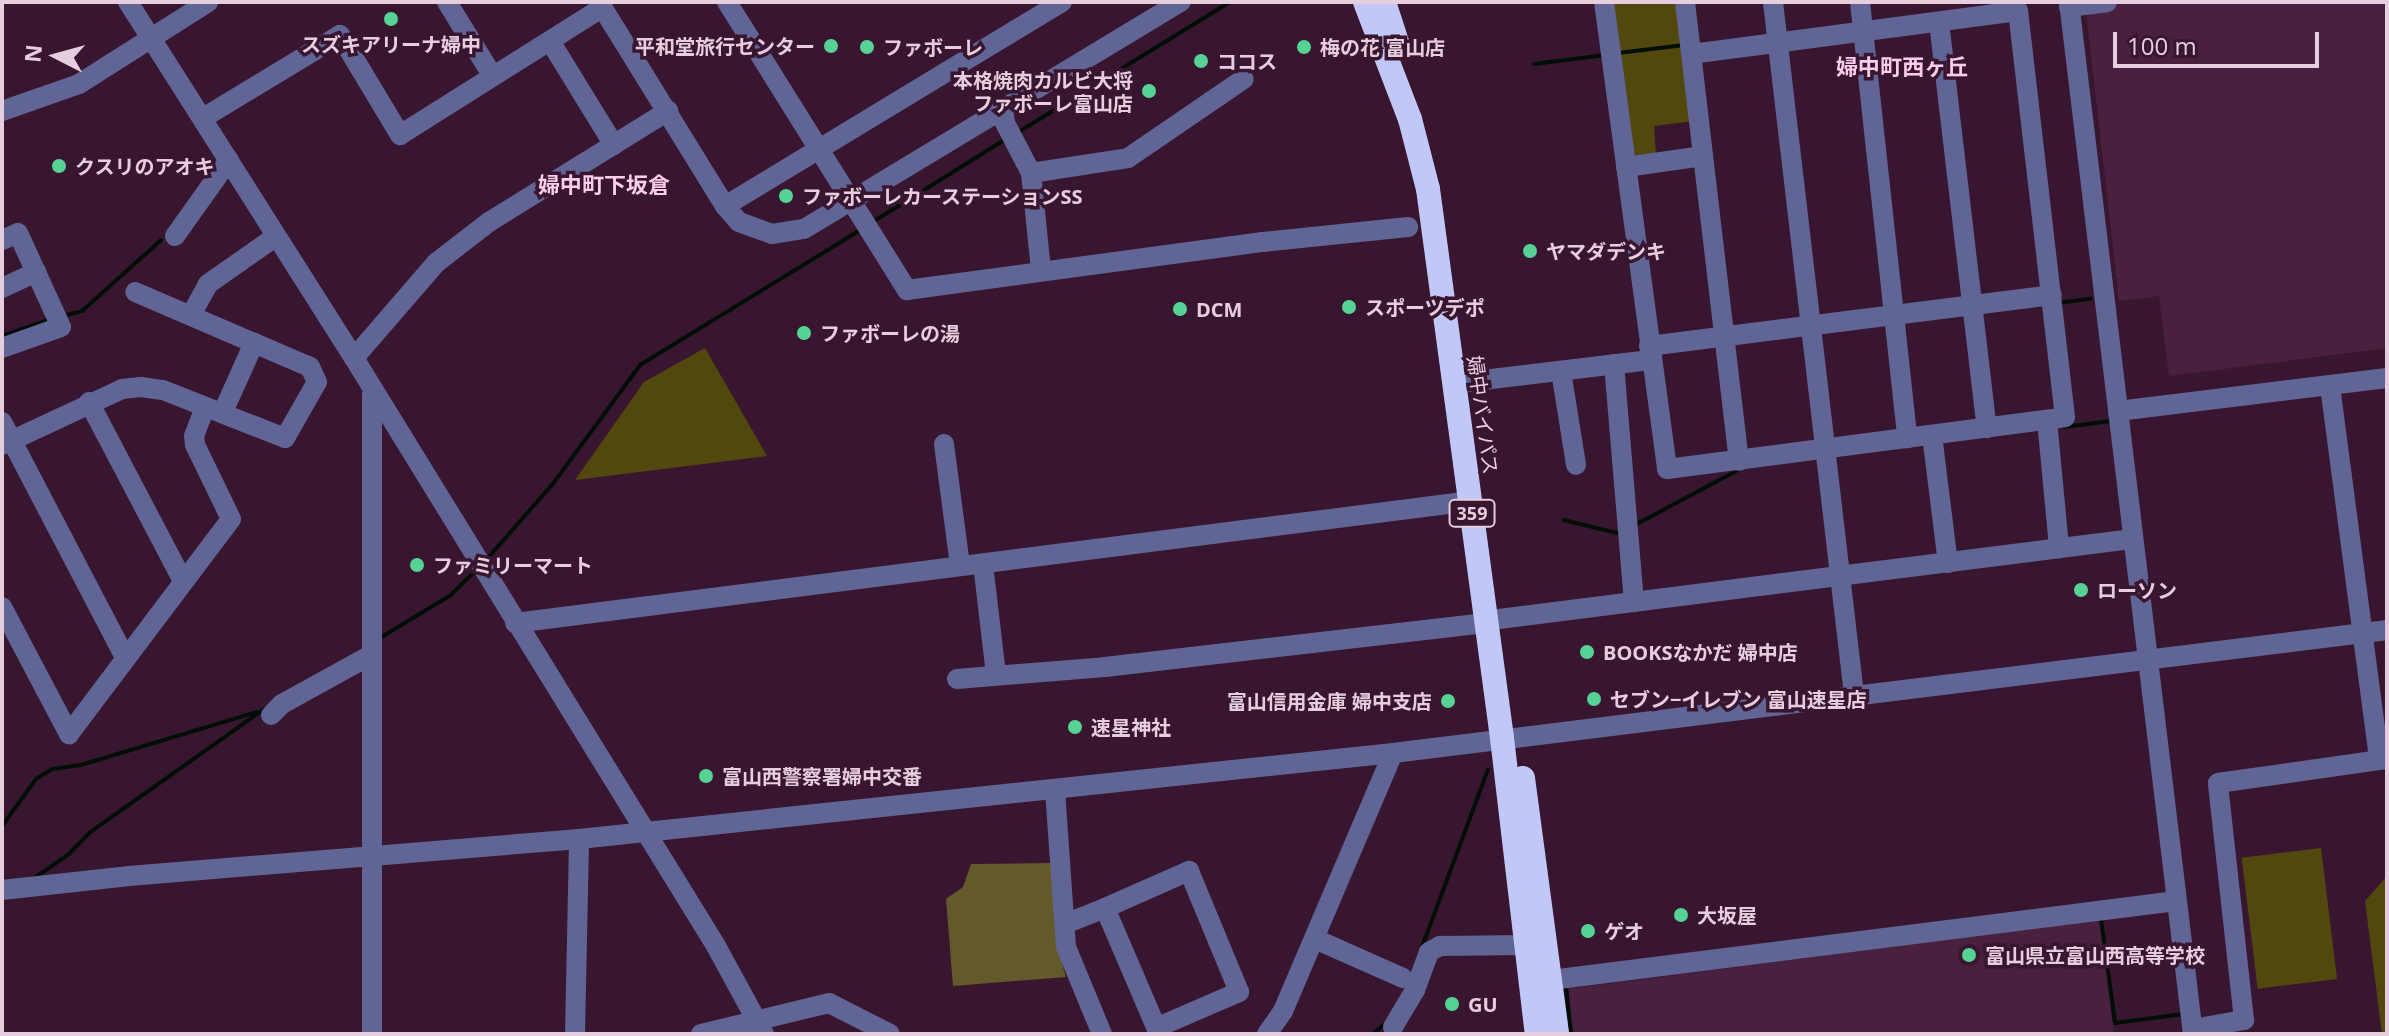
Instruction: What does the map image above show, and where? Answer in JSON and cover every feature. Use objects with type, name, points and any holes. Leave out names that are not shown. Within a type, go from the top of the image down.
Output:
[{"type":"highway","name":"婦中バイパス","points":[[1365,2],[1410,119],[1428,189],[1471,501],[1551,980],[1557,1034]]},
{"type":"highway","name":"婦中バイパス","points":[[1384,2],[1432,154],[1466,382],[1492,621]]},
{"type":"highway","name":"婦中バイパス","points":[[1510,738],[1537,1034]]},
{"type":"street","points":[[128,2],[354,358],[761,1026]]},
{"type":"street","points":[[2,111],[79,84],[208,2]]},
{"type":"street","points":[[727,2],[907,290],[1041,270],[1408,227]]},
{"type":"street","points":[[725,206],[1062,2]]},
{"type":"street","points":[[203,118],[340,35],[400,135],[550,41],[601,4],[725,206],[739,222],[756,230],[789,234],[804,229],[1181,2]]},
{"type":"street","points":[[1604,2],[1646,354],[1667,469],[2065,417],[2018,11],[1944,15],[1864,30],[1692,54]]},
{"type":"street","points":[[1685,2],[1739,461]]},
{"type":"street","points":[[1773,2],[1854,695]]},
{"type":"street","points":[[1860,2],[1907,438]]},
{"type":"street","points":[[2107,2],[2069,4],[2131,539],[2193,1031],[2244,1020],[2218,783],[2383,760],[2361,633],[2330,386]]},
{"type":"street","points":[[456,5],[492,75]]},
{"type":"street","points":[[1944,15],[1987,428]]},
{"type":"street","points":[[550,41],[614,145]]},
{"type":"street","points":[[1031,173],[1128,158],[1244,79]]},
{"type":"street","points":[[1003,109],[1005,123],[1031,173],[1041,270]]},
{"type":"street","points":[[354,358],[436,263],[489,222],[668,111]]},
{"type":"street","points":[[1626,167],[1703,156]]},
{"type":"street","points":[[175,236],[229,160]]},
{"type":"street","points":[[2,240],[18,233],[61,327],[2,348]]},
{"type":"street","points":[[191,315],[208,284],[275,237]]},
{"type":"street","points":[[2,288],[36,272]]},
{"type":"street","points":[[126,659],[5,436],[122,389],[141,387],[163,390],[285,438],[317,382],[310,367],[135,292]]},
{"type":"street","points":[[1466,382],[1614,364],[1726,337],[2052,295]]},
{"type":"street","points":[[2,607],[69,734],[231,519],[195,445],[194,436],[214,410],[254,343]]},
{"type":"street","points":[[1614,364],[1634,602]]},
{"type":"street","points":[[1561,371],[1576,465]]},
{"type":"street","points":[[2118,411],[2387,378]]},
{"type":"street","points":[[372,392],[372,1034]]},
{"type":"street","points":[[89,402],[183,581]]},
{"type":"street","points":[[2047,420],[2059,548]]},
{"type":"street","points":[[1932,435],[1948,563]]},
{"type":"street","points":[[944,444],[960,566]]},
{"type":"street","points":[[515,623],[1471,501]]},
{"type":"street","points":[[957,679],[1105,667],[1492,621],[2131,539]]},
{"type":"street","points":[[983,564],[996,675]]},
{"type":"street","points":[[2,890],[129,876],[579,839],[1055,790],[1393,753],[2387,630]]},
{"type":"street","points":[[271,715],[282,704],[371,644]]},
{"type":"street","points":[[1267,1034],[1283,1011],[1393,753]]},
{"type":"street","points":[[1055,790],[1066,947],[1102,1034]]},
{"type":"street","points":[[575,1034],[579,839]]},
{"type":"street","points":[[1065,924],[1189,871],[1239,992],[1158,1031],[1105,908]]},
{"type":"street","points":[[1551,980],[2176,901]]},
{"type":"street","points":[[1315,939],[1403,978]]},
{"type":"street","points":[[1393,1027],[1415,990],[1429,952],[1440,946],[1527,945]]},
{"type":"street","points":[[701,1034],[761,1026],[829,1003],[890,1034]]},
{"type":"shaded area","points":[[1611,2],[1679,2],[1694,121],[1654,126],[1656,155],[1640,158],[1630,152]]},
{"type":"shaded area","points":[[2085,2],[2387,2],[2387,348],[2169,376],[2159,296],[2119,301]]},
{"type":"shaded area","points":[[705,348],[767,456],[575,480],[644,382]]},
{"type":"shaded area","points":[[2321,848],[2337,979],[2258,989],[2242,858]]},
{"type":"shaded area","points":[[1053,863],[1057,947],[1066,977],[953,986],[946,899],[963,887],[971,864]]},
{"type":"shaded area","points":[[2387,876],[2387,1034],[2382,1034],[2365,901]]},
{"type":"shaded area","name":"富山県立富山西高等学校","points":[[2100,920],[2114,1034],[1573,1034],[1568,989]]},
{"type":"waterway","points":[[1017,133],[1230,2]]},
{"type":"waterway","points":[[1618,53],[1685,45]]},
{"type":"waterway","points":[[1534,64],[1605,55]]},
{"type":"waterway","points":[[871,223],[1006,139]]},
{"type":"waterway","points":[[486,560],[552,485],[640,365],[860,230]]},
{"type":"waterway","points":[[63,316],[82,311],[161,240]]},
{"type":"waterway","points":[[2057,303],[2091,299]]},
{"type":"waterway","points":[[2,336],[51,319]]},
{"type":"waterway","points":[[2064,427],[2111,421]]},
{"type":"waterway","points":[[1633,526],[1738,470]]},
{"type":"waterway","points":[[1564,520],[1617,533],[1621,531]]},
{"type":"waterway","points":[[380,638],[451,595],[477,569]]},
{"type":"waterway","points":[[33,879],[69,854],[89,833],[267,707]]},
{"type":"waterway","points":[[2,826],[36,779],[52,769],[81,765],[256,712]]},
{"type":"waterway","points":[[1422,947],[1488,770]]},
{"type":"waterway","points":[[2101,919],[2115,1023],[2183,1014]]},
{"type":"waterway","points":[[1566,986],[1571,1034]]},
{"type":"waterway","points":[[1373,1034],[1386,1023]]},
{"type":"place","name":"スズキアリーナ婦中","points":[[391,19]]},
{"type":"place","name":"平和堂旅行センター","points":[[831,46]]},
{"type":"place","name":"ファボーレ","points":[[867,47]]},
{"type":"place","name":"梅の花 富山店","points":[[1304,47]]},
{"type":"place","name":"ココス","points":[[1201,61]]},
{"type":"place","name":"本格焼肉カルビ大将 ファボーレ富山店","points":[[1149,91]]},
{"type":"place","name":"クスリのアオキ","points":[[59,166]]},
{"type":"place","name":"ファボーレカーステーションSS","points":[[786,196]]},
{"type":"place","name":"ヤマダデンキ","points":[[1530,251]]},
{"type":"place","name":"スポーツデポ","points":[[1349,307]]},
{"type":"place","name":"DCM","points":[[1180,309]]},
{"type":"place","name":"ファボーレの湯","points":[[804,333]]},
{"type":"place","name":"ファミリーマート","points":[[417,565]]},
{"type":"place","name":"ローソン","points":[[2081,590]]},
{"type":"place","name":"BOOKSなかだ 婦中店","points":[[1587,652]]},
{"type":"place","name":"セブン−イレブン 富山速星店","points":[[1594,699]]},
{"type":"place","name":"富山信用金庫 婦中支店","points":[[1448,701]]},
{"type":"place","name":"速星神社","points":[[1075,727]]},
{"type":"place","name":"富山西警察署婦中交番","points":[[706,776]]},
{"type":"place","name":"大坂屋","points":[[1681,915]]},
{"type":"place","name":"ゲオ","points":[[1588,931]]},
{"type":"place","name":"富山県立富山西高等学校","points":[[1969,955]]},
{"type":"place","name":"GU","points":[[1452,1004]]},
{"type":"district","name":"婦中町西ヶ丘","points":[[1902,67]]},
{"type":"district","name":"婦中町下坂倉","points":[[604,185]]}]
